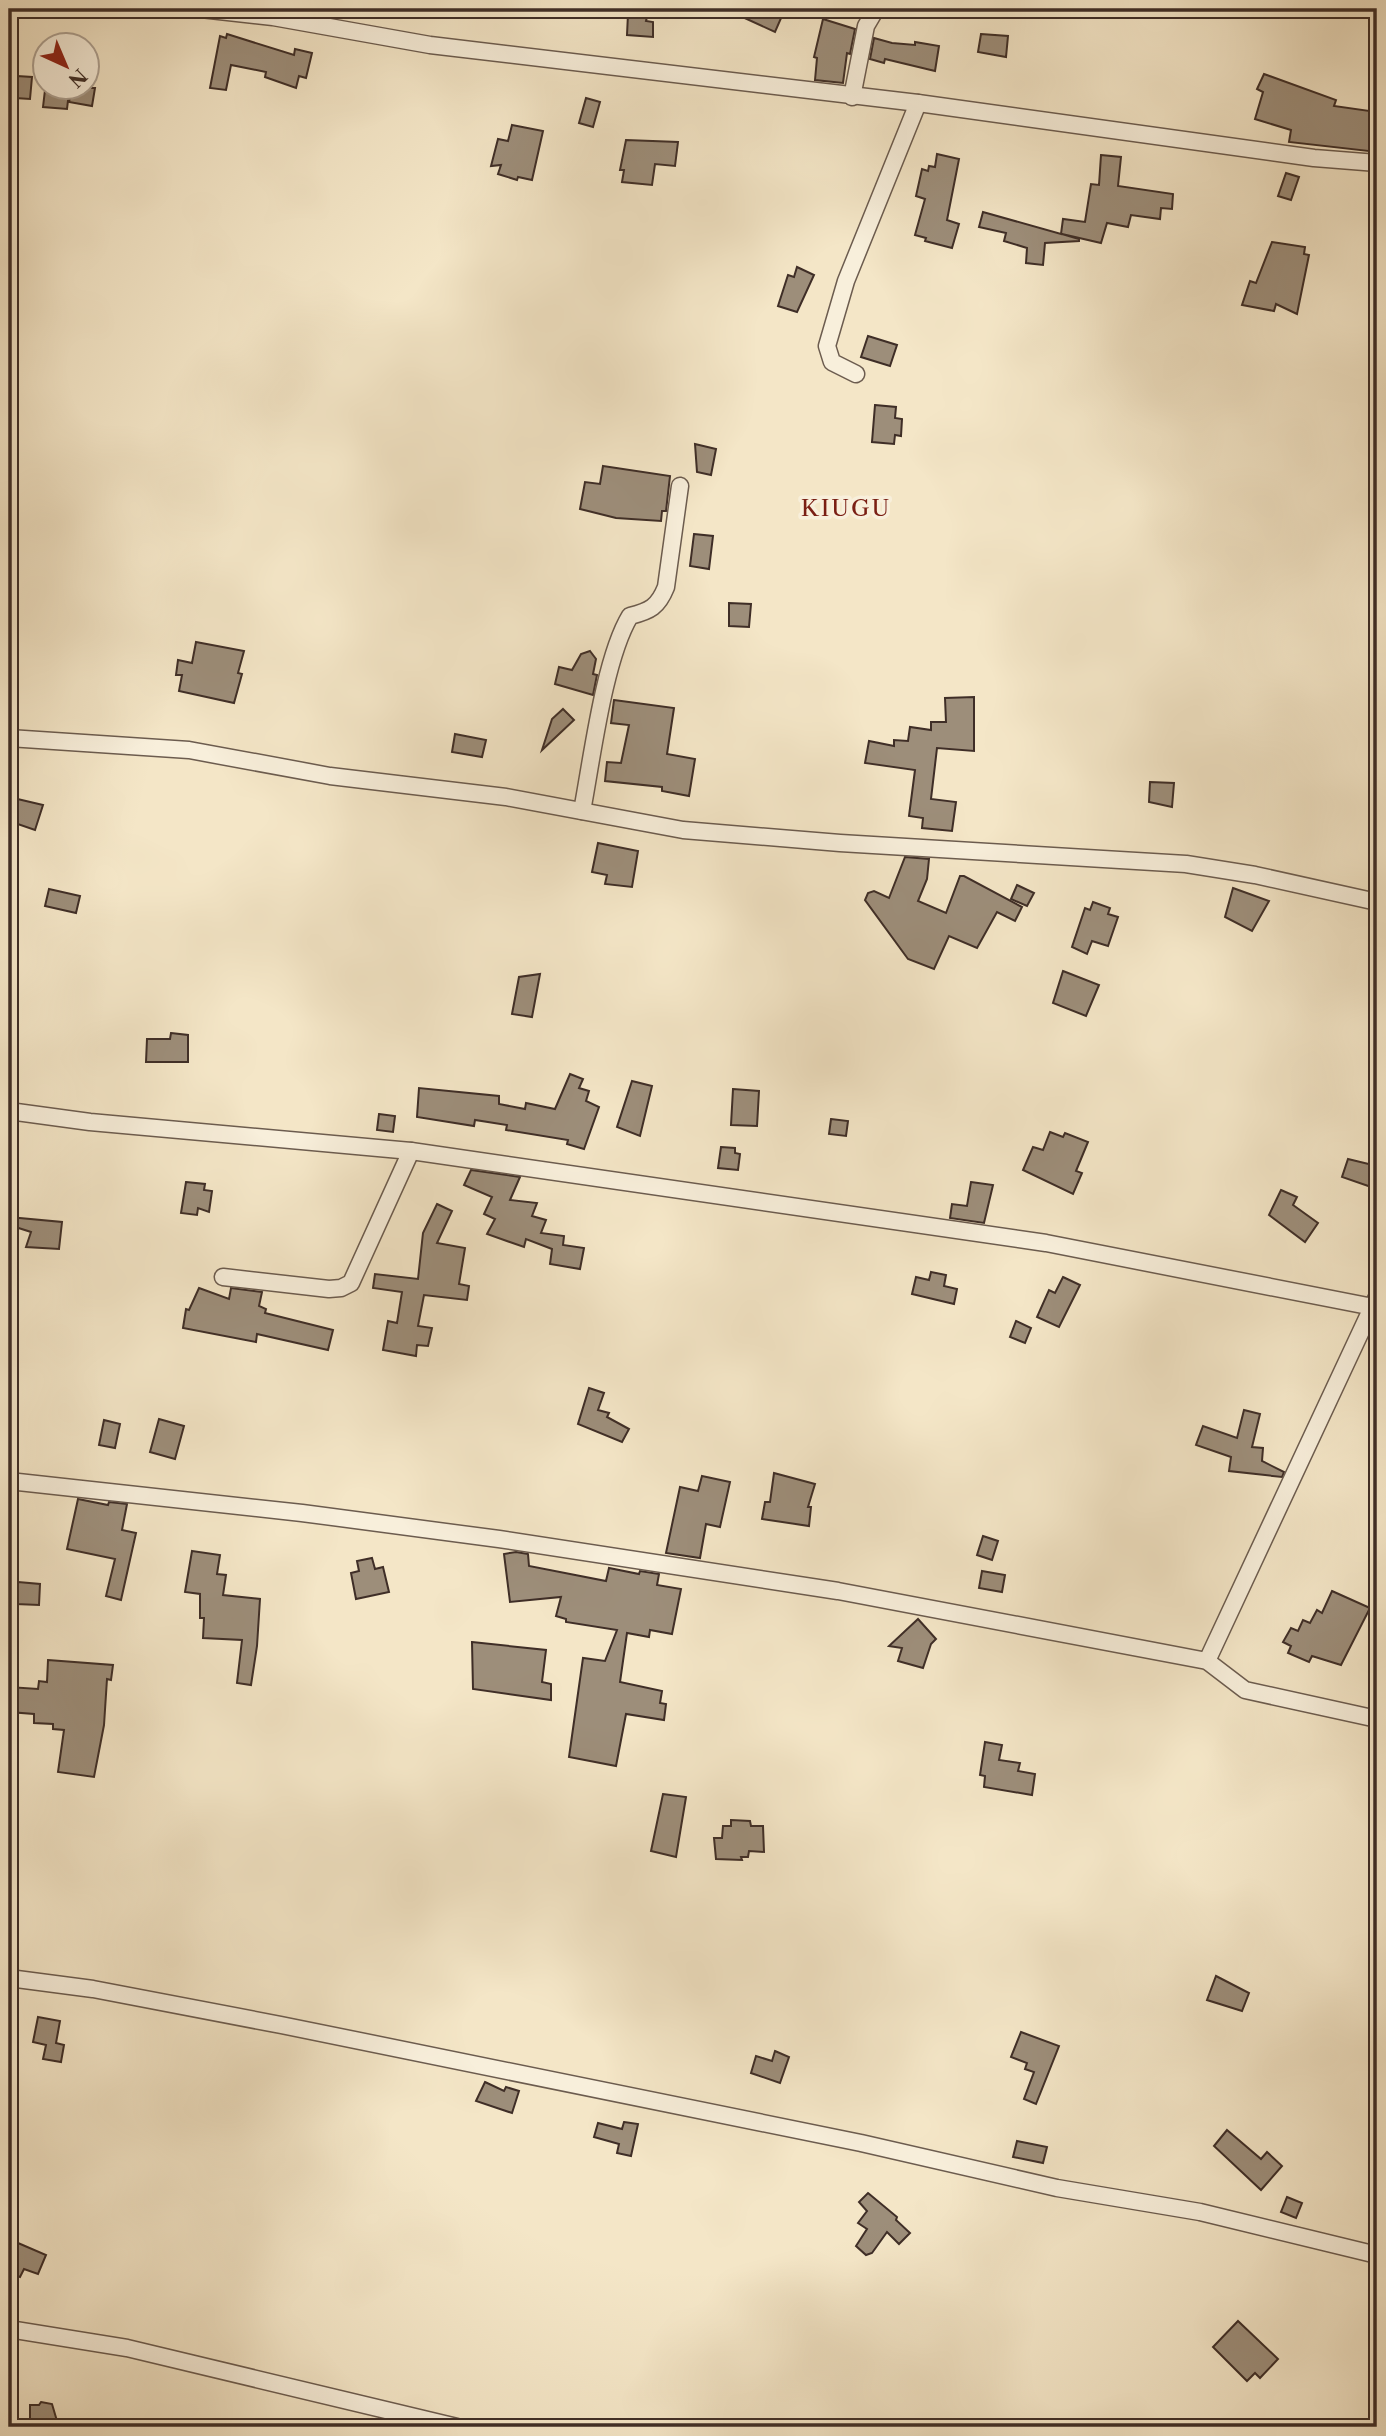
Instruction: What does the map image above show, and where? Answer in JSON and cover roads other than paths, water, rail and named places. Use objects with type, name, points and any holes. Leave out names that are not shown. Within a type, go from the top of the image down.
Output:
[{"type":"street","points":[[201,9],[273,17],[430,45],[918,103],[1314,158],[1377,163]]},
{"type":"street","points":[[852,97],[866,26],[876,9]]},
{"type":"street","points":[[856,374],[832,362],[827,346],[846,281],[918,103]]},
{"type":"street","points":[[582,811],[608,684],[624,626],[631,617],[651,610],[660,602],[666,587],[680,486]]},
{"type":"street","points":[[9,738],[188,751],[330,776],[506,797],[684,830],[840,843],[1186,864],[1255,875],[1377,902]]},
{"type":"street","points":[[9,1111],[90,1122],[411,1151],[1046,1243],[1375,1302],[1207,1661]]},
{"type":"street","points":[[223,1277],[330,1289],[351,1283],[411,1151]]},
{"type":"street","points":[[9,1481],[302,1513],[499,1539],[838,1591],[1207,1661],[1245,1690],[1377,1719]]},
{"type":"street","points":[[9,1978],[93,1989],[281,2025],[861,2143],[1057,2188],[1200,2212],[1377,2255]]},
{"type":"street","points":[[9,2329],[127,2348],[457,2427]]},
{"type":"district","name":"KIUGU","points":[[846,508]]}]
